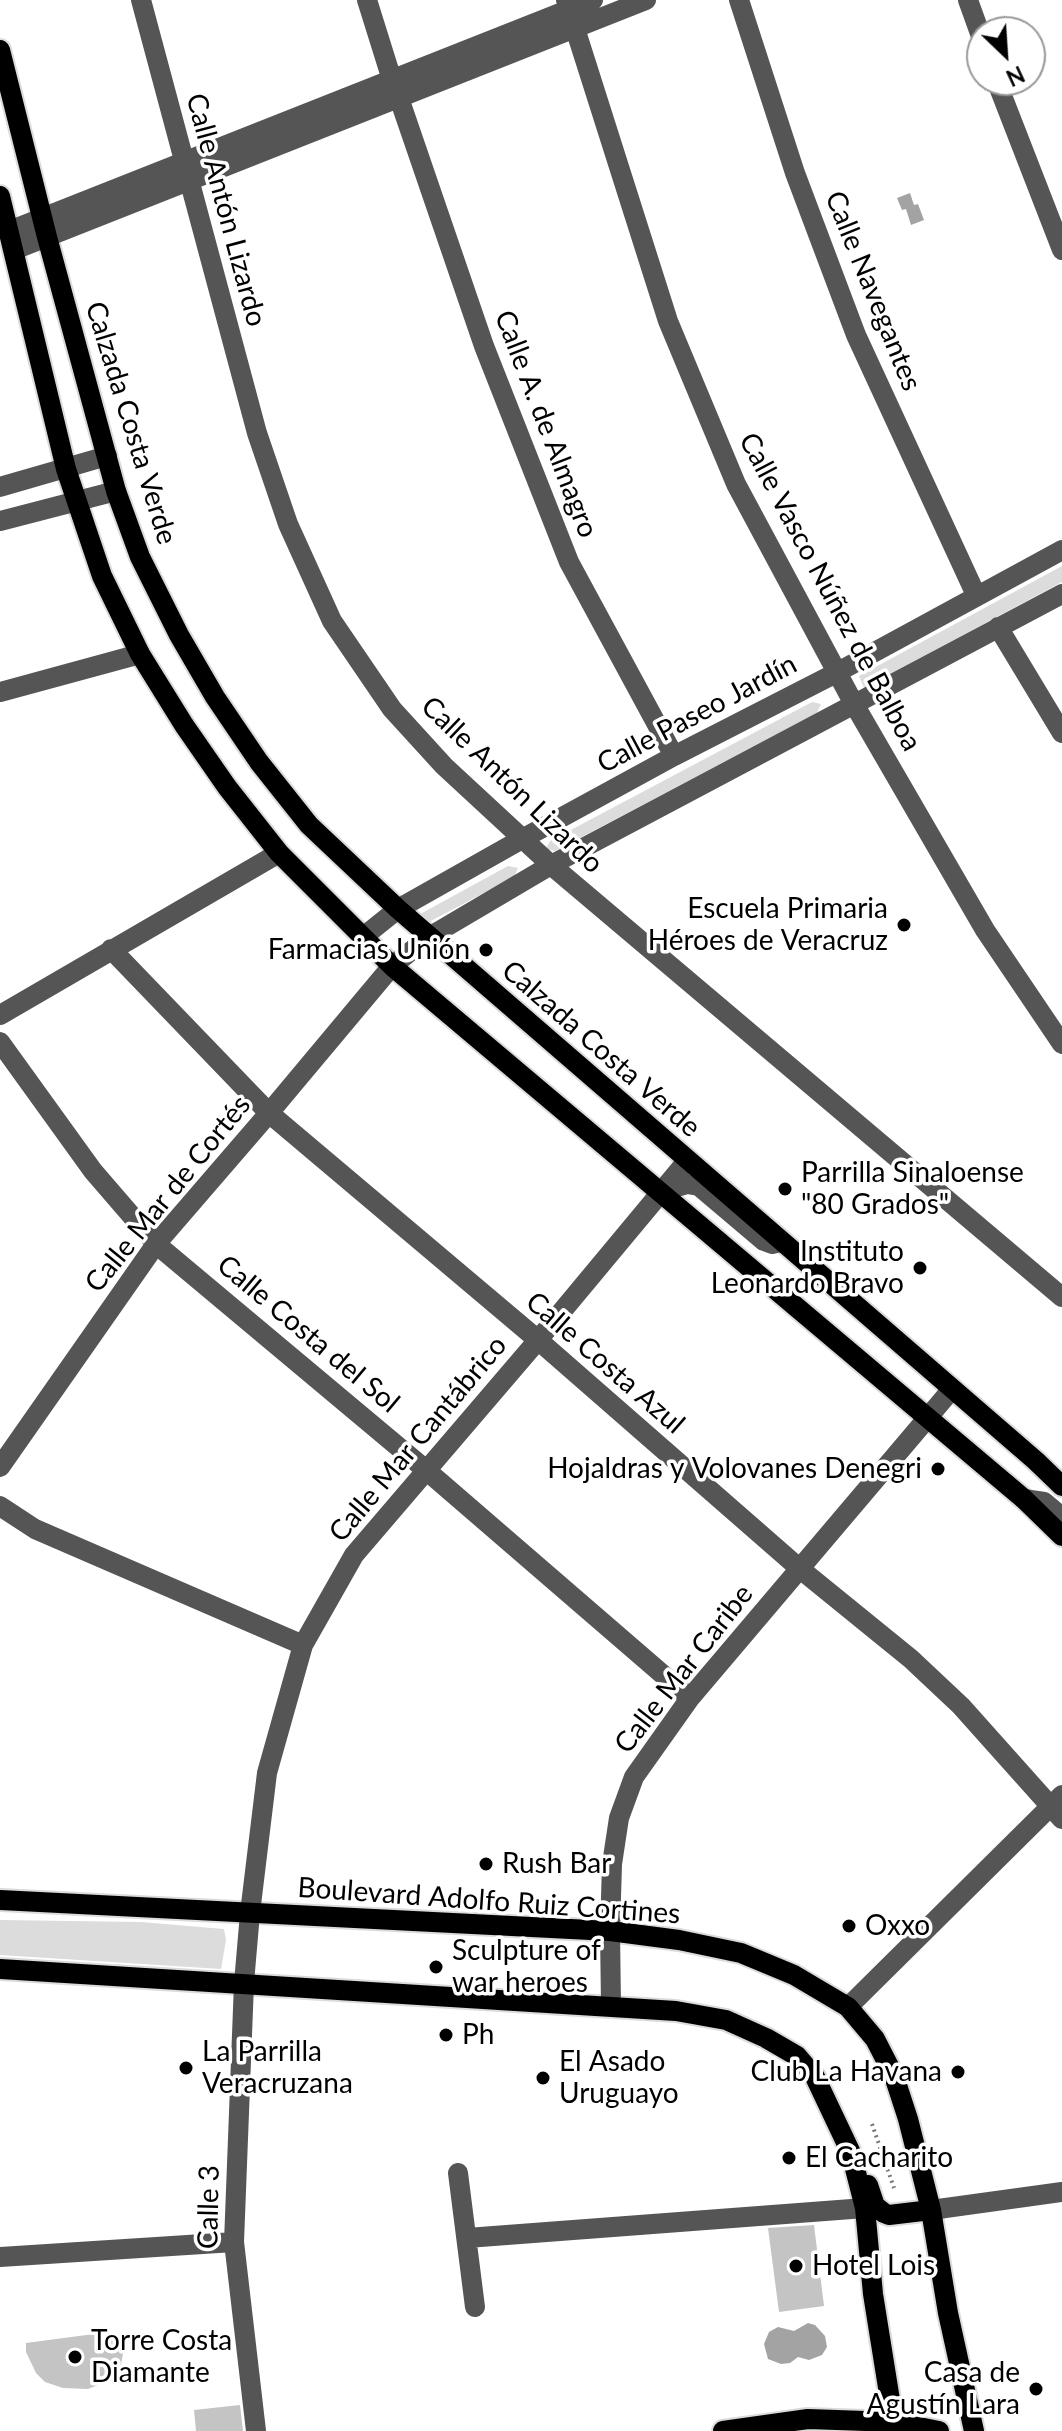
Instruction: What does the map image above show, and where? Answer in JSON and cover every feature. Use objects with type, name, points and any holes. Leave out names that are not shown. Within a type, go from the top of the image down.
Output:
[{"type":"main road","name":"Calzada Costa Verde","points":[[0,50],[116,491],[140,557],[179,635],[215,697],[259,762],[309,825],[429,937],[1062,1486]]},
{"type":"main road","points":[[0,196],[66,469],[102,576],[140,654],[193,738],[279,853],[392,966],[1024,1499],[1062,1536]]},
{"type":"main road","name":"Boulevard Adolfo Ruiz Cortines","points":[[0,1900],[610,1931],[679,1940],[741,1953],[794,1975],[848,2007],[875,2039],[894,2076],[931,2210],[948,2313],[974,2431]]},
{"type":"main road","points":[[0,1969],[611,2006],[676,2011],[726,2020],[797,2056],[815,2077],[860,2167],[875,2206],[889,2215],[931,2210]]},
{"type":"main road","points":[[851,2153],[865,2208],[873,2294],[895,2427]]},
{"type":"main road","points":[[723,2431],[808,2419],[939,2431]]},
{"type":"street","name":"Calle Antón Lizardo","points":[[141,0],[257,433],[288,524],[332,621],[392,709],[444,766],[551,865],[1062,1297]]},
{"type":"street","name":"Calle A. de Almagro","points":[[367,0],[484,346],[569,562],[674,756]]},
{"type":"street","points":[[12,240],[395,89],[593,0]]},
{"type":"street","points":[[570,12],[646,0]]},
{"type":"street","name":"Calle Navegantes","points":[[739,0],[795,173],[856,335],[976,595]]},
{"type":"street","name":"Calle Vasco Núñez de Balboa","points":[[570,12],[668,321],[736,484],[836,673],[985,930],[1062,1044]]},
{"type":"street","points":[[1002,96],[1062,250]]},
{"type":"street","points":[[0,487],[107,456]]},
{"type":"street","points":[[0,521],[116,491]]},
{"type":"street","name":"Calle Paseo Jardín","points":[[363,937],[398,909],[522,839],[1062,550]]},
{"type":"street","points":[[392,966],[429,937],[551,865],[1062,594]]},
{"type":"street","points":[[998,627],[1062,733]]},
{"type":"street","points":[[0,692],[140,654]]},
{"type":"street","points":[[0,1015],[279,853]]},
{"type":"street","name":"Calle Costa Azul","points":[[111,949],[269,1113],[538,1340],[799,1568],[911,1659],[1058,1807]]},
{"type":"street","name":"Calle Mar de Cortés","points":[[0,1467],[156,1244],[392,966]]},
{"type":"street","name":"Calle Costa del Sol","points":[[0,1042],[93,1171],[156,1244],[426,1470],[690,1698]]},
{"type":"street","name":"Calle Mar Cantábrico","points":[[244,1983],[267,1773],[303,1645],[354,1555],[687,1161]]},
{"type":"street","points":[[661,1191],[687,1184],[699,1186],[764,1241],[772,1244],[780,1242]]},
{"type":"street","name":"Calle Mar Caribe","points":[[611,2006],[612,1864],[619,1818],[634,1777],[690,1698],[952,1389]]},
{"type":"street","points":[[1024,1499],[1044,1502],[1062,1517]]},
{"type":"street","points":[[0,1506],[35,1529],[303,1645]]},
{"type":"street","points":[[848,2007],[1058,1807]]},
{"type":"street","name":"Calle 3","points":[[244,1983],[234,2242],[256,2431]]},
{"type":"street","points":[[458,2173],[475,2307]]},
{"type":"street","points":[[931,2210],[1062,2192]]},
{"type":"street","points":[[467,2238],[865,2208]]},
{"type":"street","points":[[0,2257],[234,2242]]},
{"type":"path","points":[[872,2124],[894,2188]]},
{"type":"shaded area","points":[[910,193],[924,220],[911,225],[906,209],[902,210],[897,198]]},
{"type":"shaded area","points":[[1062,566],[1062,582],[864,688],[859,676]]},
{"type":"shaded area","points":[[812,702],[821,704],[817,713],[555,851],[546,849],[550,841]]},
{"type":"shaded area","points":[[508,866],[518,868],[514,877],[427,923],[417,921],[422,913]]},
{"type":"shaded area","points":[[0,1920],[141,1922],[224,1929],[226,1940],[221,1969],[0,1955]]},
{"type":"shaded area","points":[[808,2323],[815,2325],[825,2336],[827,2347],[822,2355],[809,2360],[798,2357],[790,2363],[781,2364],[768,2359],[764,2344],[769,2332],[778,2327],[794,2331]]},
{"type":"building","name":"Hotel Lois","points":[[814,2225],[824,2306],[779,2312],[768,2228]]},
{"type":"building","name":"Torre Costa Diamante","points":[[109,2332],[109,2340],[122,2339],[124,2348],[120,2370],[103,2383],[88,2389],[63,2388],[45,2382],[36,2373],[26,2352],[26,2343]]},
{"type":"building","points":[[240,2405],[243,2431],[196,2431],[194,2410]]},
{"type":"place","name":"Escuela Primaria Héroes de Veracruz","points":[[904,925]]},
{"type":"place","name":"Farmacias Unión","points":[[486,950]]},
{"type":"place","name":"Parrilla Sinaloense \"80 Grados\"","points":[[785,1189]]},
{"type":"place","name":"Instituto Leonardo Bravo","points":[[920,1268]]},
{"type":"place","name":"Hojaldras y Volovanes Denegri","points":[[938,1469]]},
{"type":"place","name":"Rush Bar","points":[[486,1864]]},
{"type":"place","name":"Oxxo","points":[[849,1926]]},
{"type":"place","name":"Sculpture of war heroes","points":[[436,1967]]},
{"type":"place","name":"Ph","points":[[446,2035]]},
{"type":"place","name":"La Parrilla Veracruzana","points":[[186,2068]]},
{"type":"place","name":"Club La Havana","points":[[958,2072]]},
{"type":"place","name":"El Asado Uruguayo","points":[[543,2078]]},
{"type":"place","name":"El Cacharito","points":[[789,2158]]},
{"type":"place","name":"Hotel Lois","points":[[796,2266]]},
{"type":"place","name":"Torre Costa Diamante","points":[[75,2357]]},
{"type":"place","name":"Casa de Agustín Lara","points":[[1036,2389]]}]
